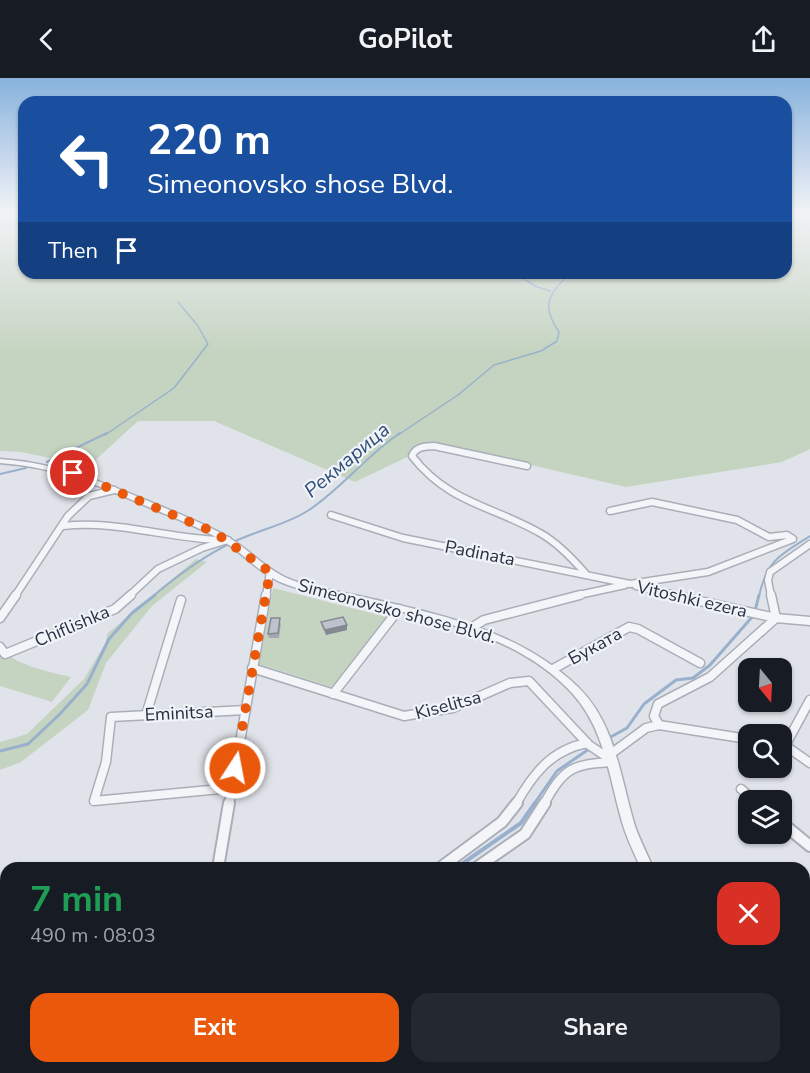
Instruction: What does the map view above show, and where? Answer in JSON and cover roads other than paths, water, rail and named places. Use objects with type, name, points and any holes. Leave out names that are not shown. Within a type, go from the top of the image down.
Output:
[{"type":"street","points":[[527,466],[434,446],[421,447],[414,451],[412,456],[429,478],[458,498],[538,532],[574,561],[585,573]]},
{"type":"street","name":"Simeonovsko shose Blvd.","points":[[0,461],[40,465],[73,473],[231,542],[270,572],[295,584],[471,628],[511,643],[553,669],[591,709],[600,724],[633,845],[643,862]]},
{"type":"street","points":[[0,618],[68,516],[89,496],[114,490]]},
{"type":"street","points":[[610,511],[652,502],[748,524],[764,536],[788,535],[793,539],[708,572],[630,584]]},
{"type":"street","name":"Padinata","points":[[331,515],[403,537],[630,584]]},
{"type":"street","points":[[63,526],[138,528],[204,540],[231,542]]},
{"type":"street","name":"Chiflishka","points":[[0,647],[5,654],[115,609],[158,569],[202,548],[231,542]]},
{"type":"street","points":[[659,726],[654,716],[658,704],[710,677],[776,618],[768,580],[770,572],[810,544]]},
{"type":"street","points":[[219,862],[270,572]]},
{"type":"street","name":"Vitoshki ezera","points":[[471,628],[484,620],[608,587],[630,584],[776,618],[810,621]]},
{"type":"street","points":[[146,715],[181,600]]},
{"type":"street","points":[[333,694],[399,609]]},
{"type":"street","name":"Буката","points":[[553,669],[629,627],[638,629],[700,663]]},
{"type":"street","name":"Kiselitsa","points":[[252,668],[389,714],[418,716],[481,699],[519,680],[529,681],[562,712],[587,743],[610,755]]},
{"type":"street","points":[[792,730],[810,700]]},
{"type":"street","name":"Eminitsa","points":[[231,788],[94,801],[106,762],[111,717],[246,710]]},
{"type":"street","points":[[481,862],[532,827],[560,775],[578,764],[610,755],[646,729],[659,726],[738,738]]},
{"type":"street","points":[[447,862],[510,814],[538,769],[551,756],[574,744],[587,743]]},
{"type":"street","points":[[792,750],[810,763]]},
{"type":"street","points":[[792,831],[810,846]]},
{"type":"waterway","points":[[524,279],[550,291]]},
{"type":"waterway","name":"Рекмарица","points":[[398,435],[458,395],[494,365],[541,351],[557,341],[559,332],[553,322],[549,307],[552,294],[565,279]]},
{"type":"waterway","points":[[105,435],[174,388],[208,344],[198,326],[178,302]]},
{"type":"waterway","points":[[47,462],[107,433]]},
{"type":"waterway","name":"Рекмарица","points":[[153,596],[211,554],[237,540],[288,521],[309,510],[400,433]]},
{"type":"waterway","points":[[0,474],[26,468]]},
{"type":"waterway","points":[[759,596],[766,574],[776,560],[810,536]]},
{"type":"waterway","name":"Рекмарица","points":[[0,751],[28,744],[59,715],[87,684],[109,639],[132,613],[155,595]]},
{"type":"waterway","points":[[755,611],[759,595]]},
{"type":"waterway","points":[[607,739],[627,728],[644,704],[676,680],[693,678],[710,665],[753,616]]},
{"type":"waterway","points":[[534,804],[557,771],[589,749]]},
{"type":"waterway","points":[[465,862],[521,823],[535,803]]}]
